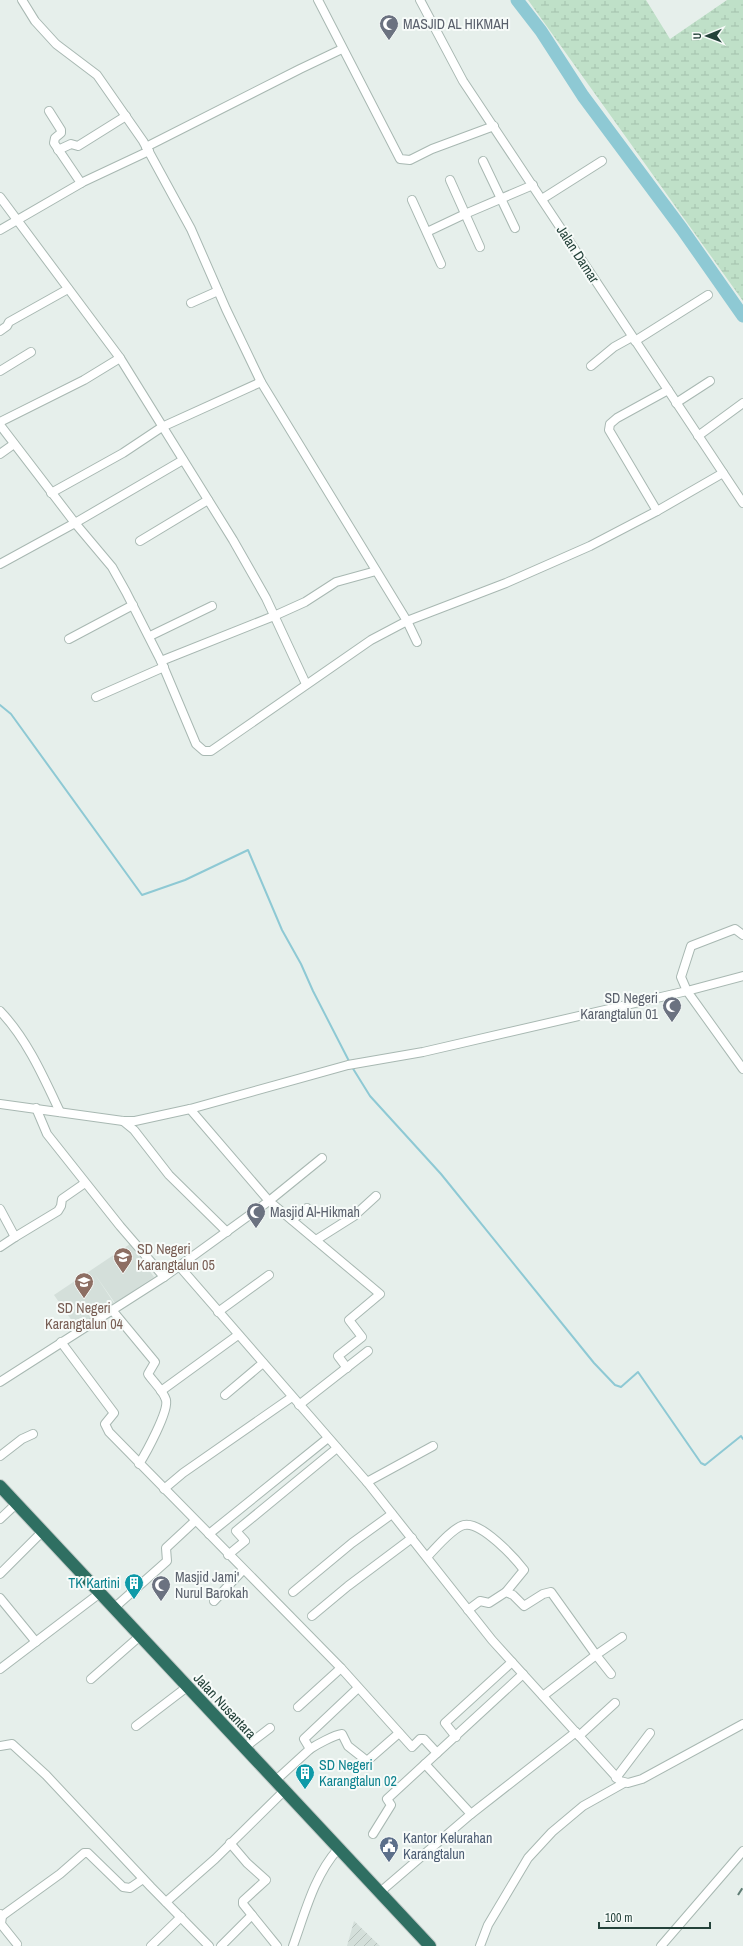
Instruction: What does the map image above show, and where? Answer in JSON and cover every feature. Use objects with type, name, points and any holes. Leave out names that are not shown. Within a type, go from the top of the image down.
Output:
[{"type":"highway","name":"Jalan Nusantara","points":[[0,1486],[430,1946]]},
{"type":"street","points":[[22,0],[35,21],[56,44],[97,75],[147,149],[191,229],[218,291],[261,382],[407,621],[417,642]]},
{"type":"street","points":[[318,0],[397,156],[402,161],[410,160],[432,149],[494,126]]},
{"type":"street","name":"Jalan Damar","points":[[420,0],[464,81],[633,339],[743,503]]},
{"type":"street","points":[[0,230],[81,183],[300,69],[342,49]]},
{"type":"street","points":[[48,111],[61,130],[61,133],[54,140],[58,150],[63,155],[81,183]]},
{"type":"street","points":[[58,150],[71,144],[78,146],[126,116]]},
{"type":"street","points":[[483,161],[515,228]]},
{"type":"street","points":[[542,199],[602,161]]},
{"type":"street","points":[[450,180],[480,247]]},
{"type":"street","points":[[427,232],[533,185]]},
{"type":"street","points":[[0,197],[120,358],[233,540],[274,616],[306,684]]},
{"type":"street","points":[[412,200],[442,264]]},
{"type":"street","points":[[0,331],[7,326],[9,322],[68,289]]},
{"type":"street","points":[[191,303],[218,291]]},
{"type":"street","points":[[592,366],[614,347],[633,339],[708,295]]},
{"type":"street","points":[[0,371],[31,352]]},
{"type":"street","points":[[120,358],[84,380],[0,424],[51,493],[112,567],[150,636],[196,744],[204,751],[211,751],[371,640],[407,621],[506,583],[590,546],[657,511],[723,473]]},
{"type":"street","points":[[676,403],[710,381]]},
{"type":"street","points":[[51,493],[122,453],[162,427],[261,382]]},
{"type":"street","points":[[657,511],[609,430],[610,424],[617,418],[668,390]]},
{"type":"street","points":[[698,436],[743,403]]},
{"type":"street","points":[[0,454],[14,444]]},
{"type":"street","points":[[0,564],[75,523],[183,460]]},
{"type":"street","points":[[140,541],[208,500]]},
{"type":"street","points":[[96,697],[162,664],[305,602],[336,582],[376,571]]},
{"type":"street","points":[[69,639],[133,605]]},
{"type":"street","points":[[150,636],[212,606]]},
{"type":"street","points":[[743,935],[735,929],[691,946],[681,971],[683,984],[687,991],[743,1069]]},
{"type":"street","points":[[0,1104],[123,1121],[135,1121],[190,1109],[352,1064],[423,1052],[687,991],[743,976]]},
{"type":"street","points":[[0,1011],[15,1030],[35,1061],[60,1112]]},
{"type":"street","points":[[36,1108],[47,1134],[86,1184],[164,1277]]},
{"type":"street","points":[[190,1109],[269,1201],[380,1294],[349,1320],[362,1337],[338,1356],[347,1368]]},
{"type":"street","points":[[123,1121],[134,1130],[169,1174],[226,1232]]},
{"type":"street","points":[[0,1382],[180,1266],[269,1201],[322,1158]]},
{"type":"street","points":[[0,1247],[58,1211],[61,1206],[62,1199],[86,1184]]},
{"type":"street","points":[[316,1240],[354,1216],[376,1196]]},
{"type":"street","points":[[292,1220],[307,1208]]},
{"type":"street","points":[[0,1209],[15,1237]]},
{"type":"street","points":[[180,1266],[218,1312],[367,1482],[468,1610],[512,1662],[616,1778],[624,1783]]},
{"type":"street","points":[[218,1312],[269,1275]]},
{"type":"street","points":[[112,1310],[154,1362],[148,1374],[161,1390],[166,1400],[166,1409],[151,1444],[139,1464]]},
{"type":"street","points":[[161,1390],[238,1335]]},
{"type":"street","points":[[61,1342],[114,1413],[106,1423],[106,1428],[228,1555],[341,1668],[412,1747],[420,1739],[424,1739],[437,1753]]},
{"type":"street","points":[[299,1405],[368,1351]]},
{"type":"street","points":[[225,1395],[263,1363]]},
{"type":"street","points":[[164,1489],[183,1473],[292,1397]]},
{"type":"street","points":[[0,1456],[22,1439],[33,1434]]},
{"type":"street","points":[[209,1534],[328,1438]]},
{"type":"street","points":[[367,1482],[433,1446]]},
{"type":"street","points":[[228,1555],[245,1541],[236,1531],[337,1448]]},
{"type":"street","points":[[0,1519],[16,1504]]},
{"type":"street","points":[[293,1592],[339,1553],[392,1514]]},
{"type":"street","points":[[114,1608],[167,1561],[166,1548],[195,1521]]},
{"type":"street","points":[[426,1557],[452,1533],[463,1526],[469,1525],[480,1529],[489,1535],[524,1570],[506,1592],[489,1603],[480,1601],[468,1610]]},
{"type":"street","points":[[0,1574],[42,1532]]},
{"type":"street","points":[[312,1616],[348,1586],[412,1538]]},
{"type":"street","points":[[214,1601],[243,1570]]},
{"type":"street","points":[[506,1592],[513,1595],[524,1606],[543,1594],[551,1592],[611,1674]]},
{"type":"street","points":[[0,1670],[100,1593]]},
{"type":"street","points":[[0,1598],[36,1642]]},
{"type":"street","points":[[90,1679],[140,1636]]},
{"type":"street","points":[[543,1696],[622,1637]]},
{"type":"street","points":[[456,1737],[445,1723],[512,1662]]},
{"type":"street","points":[[298,1707],[341,1668]]},
{"type":"street","points":[[373,1834],[390,1805],[387,1799],[523,1674]]},
{"type":"street","points":[[136,1726],[187,1687]]},
{"type":"street","points":[[310,1749],[304,1739],[358,1688]]},
{"type":"street","points":[[379,1893],[471,1814],[577,1734],[615,1703]]},
{"type":"street","points":[[480,1946],[488,1925],[528,1858],[552,1832],[582,1806],[624,1783],[642,1779],[743,1724]]},
{"type":"street","points":[[244,1748],[270,1728]]},
{"type":"street","points":[[275,1781],[310,1749],[335,1735],[342,1734],[348,1746],[367,1761],[399,1733]]},
{"type":"street","points":[[616,1778],[650,1733]]},
{"type":"street","points":[[0,1746],[12,1744],[46,1775],[143,1879],[181,1917],[205,1945]]},
{"type":"street","points":[[426,1764],[471,1814]]},
{"type":"street","points":[[166,1902],[284,1791]]},
{"type":"street","points":[[230,1843],[247,1863],[266,1880],[243,1902],[243,1904],[277,1946]]},
{"type":"street","points":[[293,1946],[316,1882],[327,1861],[338,1848]]},
{"type":"street","points":[[661,1946],[743,1850]]},
{"type":"street","points":[[17,1944],[1,1924],[1,1915],[46,1885],[84,1853],[88,1853],[123,1887],[130,1888],[143,1879]]},
{"type":"street","points":[[221,1946],[252,1915]]},
{"type":"street","points":[[151,1946],[181,1917]]},
{"type":"shaded area","points":[[130,1244],[154,1277],[115,1303],[94,1273],[114,1303],[77,1328],[54,1295]]},
{"type":"shaded area","points":[[354,1921],[380,1946],[347,1946]]},
{"type":"green space","points":[[528,0],[646,0],[670,39],[727,0],[743,0],[743,301]]},
{"type":"waterway","points":[[517,0],[541,31],[583,96],[682,229],[743,316]]},
{"type":"waterway","points":[[0,705],[11,714],[142,895],[185,880],[248,850],[282,930],[301,964],[313,991],[350,1063]]},
{"type":"waterway","points":[[352,1067],[370,1096],[441,1174],[594,1363],[615,1385],[621,1387],[638,1372],[701,1463],[705,1465],[741,1436],[743,1439]]},
{"type":"railway","points":[[738,1895],[743,1887]]},
{"type":"place","name":"MASJID AL HIKMAH","points":[[389,41]]},
{"type":"place","name":"SD Negeri Karangtalun 01","points":[[672,1023]]},
{"type":"place","name":"Masjid Al-Hikmah","points":[[256,1229]]},
{"type":"place","name":"SD Negeri Karangtalun 05","points":[[123,1274]]},
{"type":"place","name":"SD Negeri Karangtalun 04","points":[[84,1299]]},
{"type":"place","name":"TK Kartini","points":[[134,1600]]},
{"type":"place","name":"Masjid Jami' Nurul Barokah","points":[[161,1602]]},
{"type":"place","name":"SD Negeri Karangtalun 02","points":[[305,1790]]},
{"type":"place","name":"Kantor Kelurahan Karangtalun","points":[[389,1863]]}]
